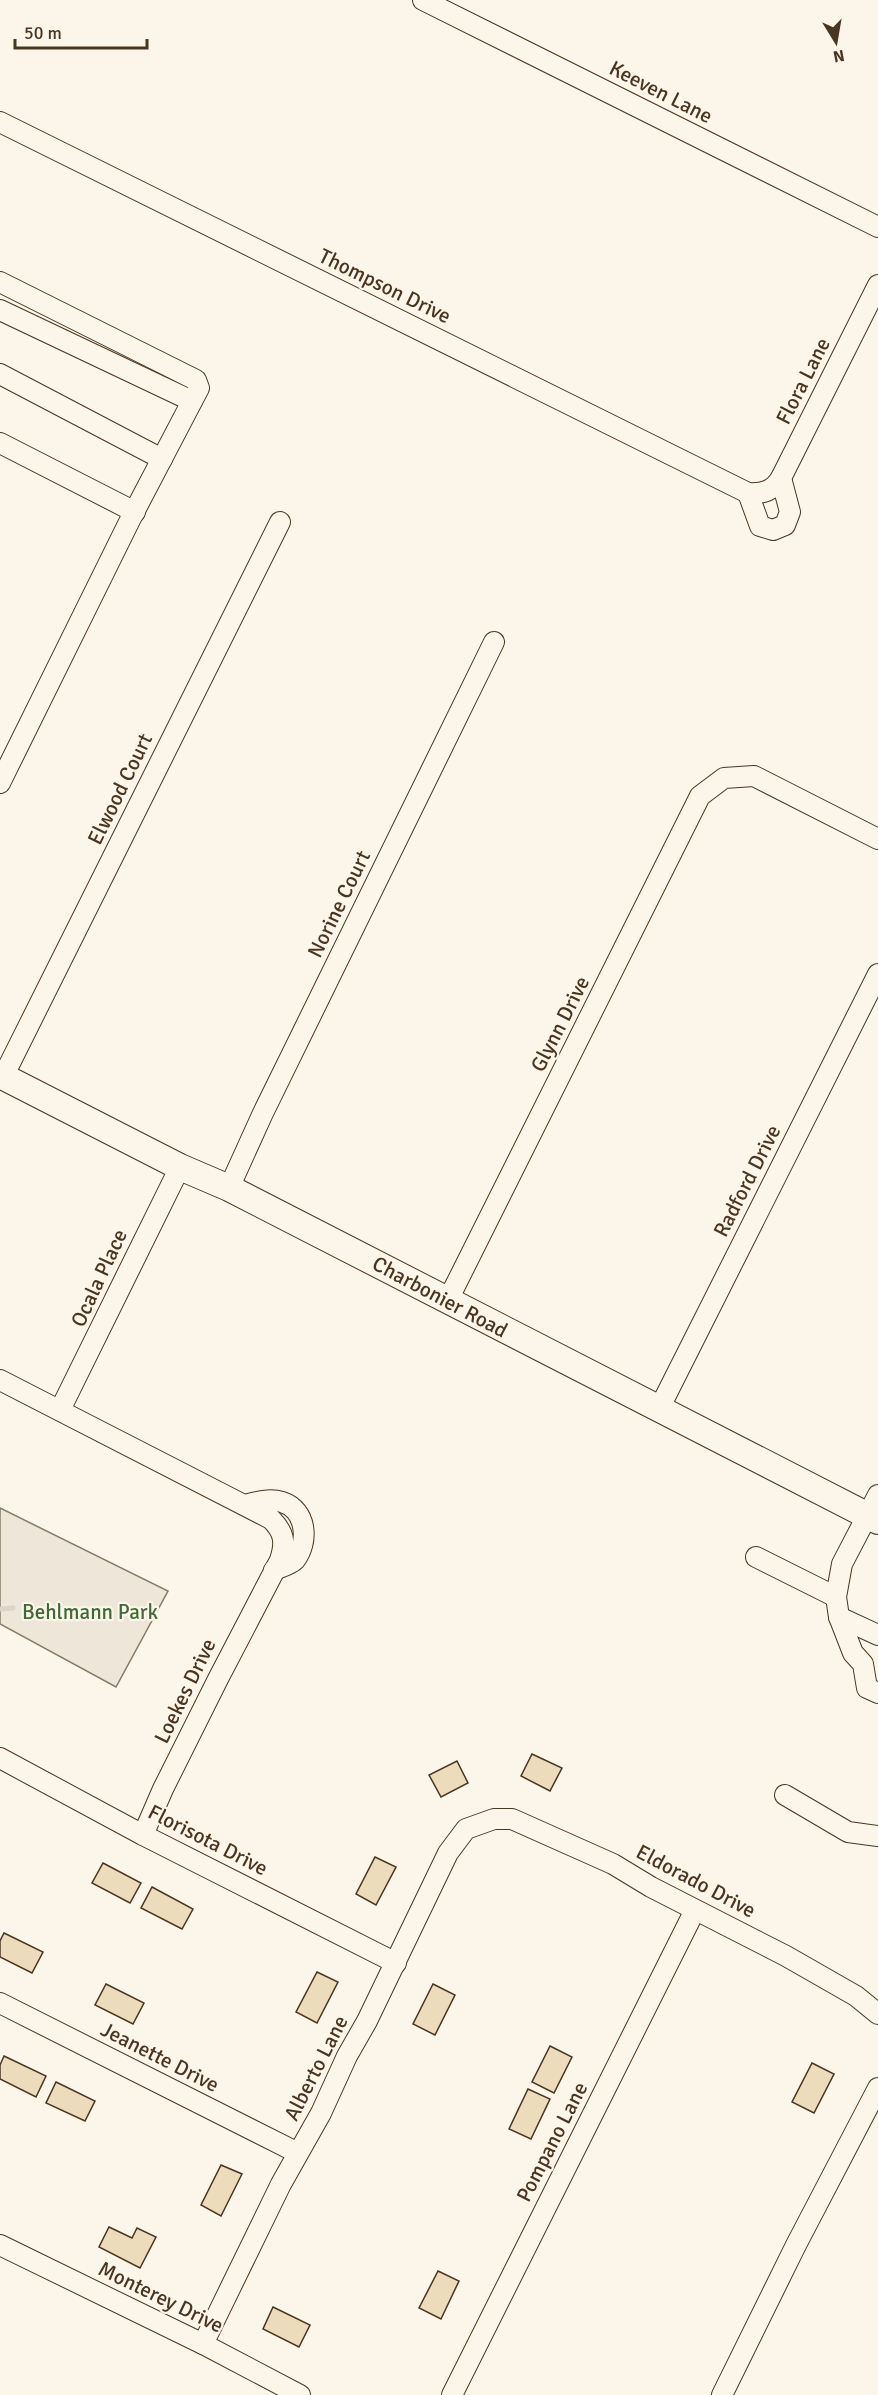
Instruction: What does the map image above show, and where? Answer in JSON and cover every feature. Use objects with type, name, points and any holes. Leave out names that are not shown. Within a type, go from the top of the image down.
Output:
[{"type":"main road","name":"Charbonier Road","points":[[2,1076],[180,1167],[229,1188],[658,1409],[874,1511]]},
{"type":"street","name":"Keeven Lane","points":[[423,0],[878,227]]},
{"type":"street","name":"Thompson Drive","points":[[0,122],[757,493]]},
{"type":"street","points":[[0,282],[196,380],[199,388],[0,783]]},
{"type":"street","name":"Flora Lane","points":[[757,493],[776,486],[781,478],[878,285]]},
{"type":"street","points":[[0,310],[192,401]]},
{"type":"street","points":[[83,350],[95,330]]},
{"type":"street","points":[[0,374],[162,459]]},
{"type":"street","points":[[0,443],[135,512]]},
{"type":"street","points":[[757,493],[760,526],[772,530],[785,525],[790,512],[781,478]]},
{"type":"street","name":"Elwood Court","points":[[2,1076],[280,522]]},
{"type":"street","name":"Norine Court","points":[[229,1188],[263,1113],[494,642]]},
{"type":"street","name":"Glynn Drive","points":[[448,1300],[700,796],[724,778],[754,776],[878,839]]},
{"type":"street","name":"Radford Drive","points":[[658,1409],[878,974]]},
{"type":"street","name":"Ocala Place","points":[[60,1410],[180,1167]]},
{"type":"street","name":"Loekes Drive","points":[[0,1380],[245,1505],[271,1519],[281,1528],[284,1549],[187,1741],[143,1835]]},
{"type":"street","points":[[862,1677],[839,1617],[836,1597],[842,1564],[874,1511]]},
{"type":"street","points":[[756,1557],[836,1597]]},
{"type":"street","points":[[839,1617],[878,1635]]},
{"type":"street","name":"Florisota Drive","points":[[0,1758],[143,1835],[396,1963]]},
{"type":"street","points":[[785,1795],[848,1832],[878,1836]]},
{"type":"street","name":"Eldorado Drive","points":[[480,1823],[494,1819],[512,1820],[613,1864],[651,1887],[786,1956],[856,1996],[878,2014]]},
{"type":"street","name":"Alberto Lane","points":[[203,2344],[298,2153],[321,2113],[347,2056],[367,2022],[448,1853],[466,1829],[480,1823]]},
{"type":"street","name":"Pompano Lane","points":[[452,2395],[695,1910]]},
{"type":"street","name":"Jeanette Drive","points":[[0,2003],[298,2153]]},
{"type":"street","points":[[722,2395],[796,2245],[878,2088]]},
{"type":"street","name":"Monterey Drive","points":[[0,2245],[203,2344],[300,2395]]},
{"type":"green space","name":"Behlmann Park","points":[[0,1508],[168,1591],[116,1687],[0,1624]]},
{"type":"building","points":[[532,1754],[562,1768],[550,1791],[521,1776]]},
{"type":"building","points":[[457,1761],[468,1783],[441,1797],[429,1775]]},
{"type":"building","points":[[375,1857],[396,1867],[376,1905],[356,1894]]},
{"type":"building","points":[[103,1863],[141,1883],[130,1903],[92,1883]]},
{"type":"building","points":[[152,1887],[193,1909],[182,1929],[141,1908]]},
{"type":"building","points":[[4,1933],[43,1952],[32,1973],[0,1957],[0,1941]]},
{"type":"building","points":[[317,1972],[338,1982],[317,2023],[296,2012]]},
{"type":"building","points":[[106,1984],[144,2003],[133,2024],[95,2005]]},
{"type":"building","points":[[433,1984],[455,1995],[435,2035],[413,2024]]},
{"type":"building","points":[[550,2046],[572,2057],[554,2093],[532,2082]]},
{"type":"building","points":[[4,2056],[46,2076],[36,2097],[0,2079],[0,2065]]},
{"type":"building","points":[[812,2063],[834,2074],[814,2113],[792,2102]]},
{"type":"building","points":[[56,2082],[95,2101],[85,2121],[46,2103]]},
{"type":"building","points":[[528,2089],[550,2099],[531,2139],[509,2129]]},
{"type":"building","points":[[221,2165],[242,2174],[221,2216],[201,2205]]},
{"type":"building","points":[[109,2227],[132,2238],[137,2228],[156,2237],[140,2268],[99,2247]]},
{"type":"building","points":[[438,2271],[459,2281],[441,2319],[419,2308]]},
{"type":"building","points":[[273,2307],[310,2325],[299,2347],[263,2329]]},
{"type":"waterway","points":[[0,1609],[13,1608]]}]
